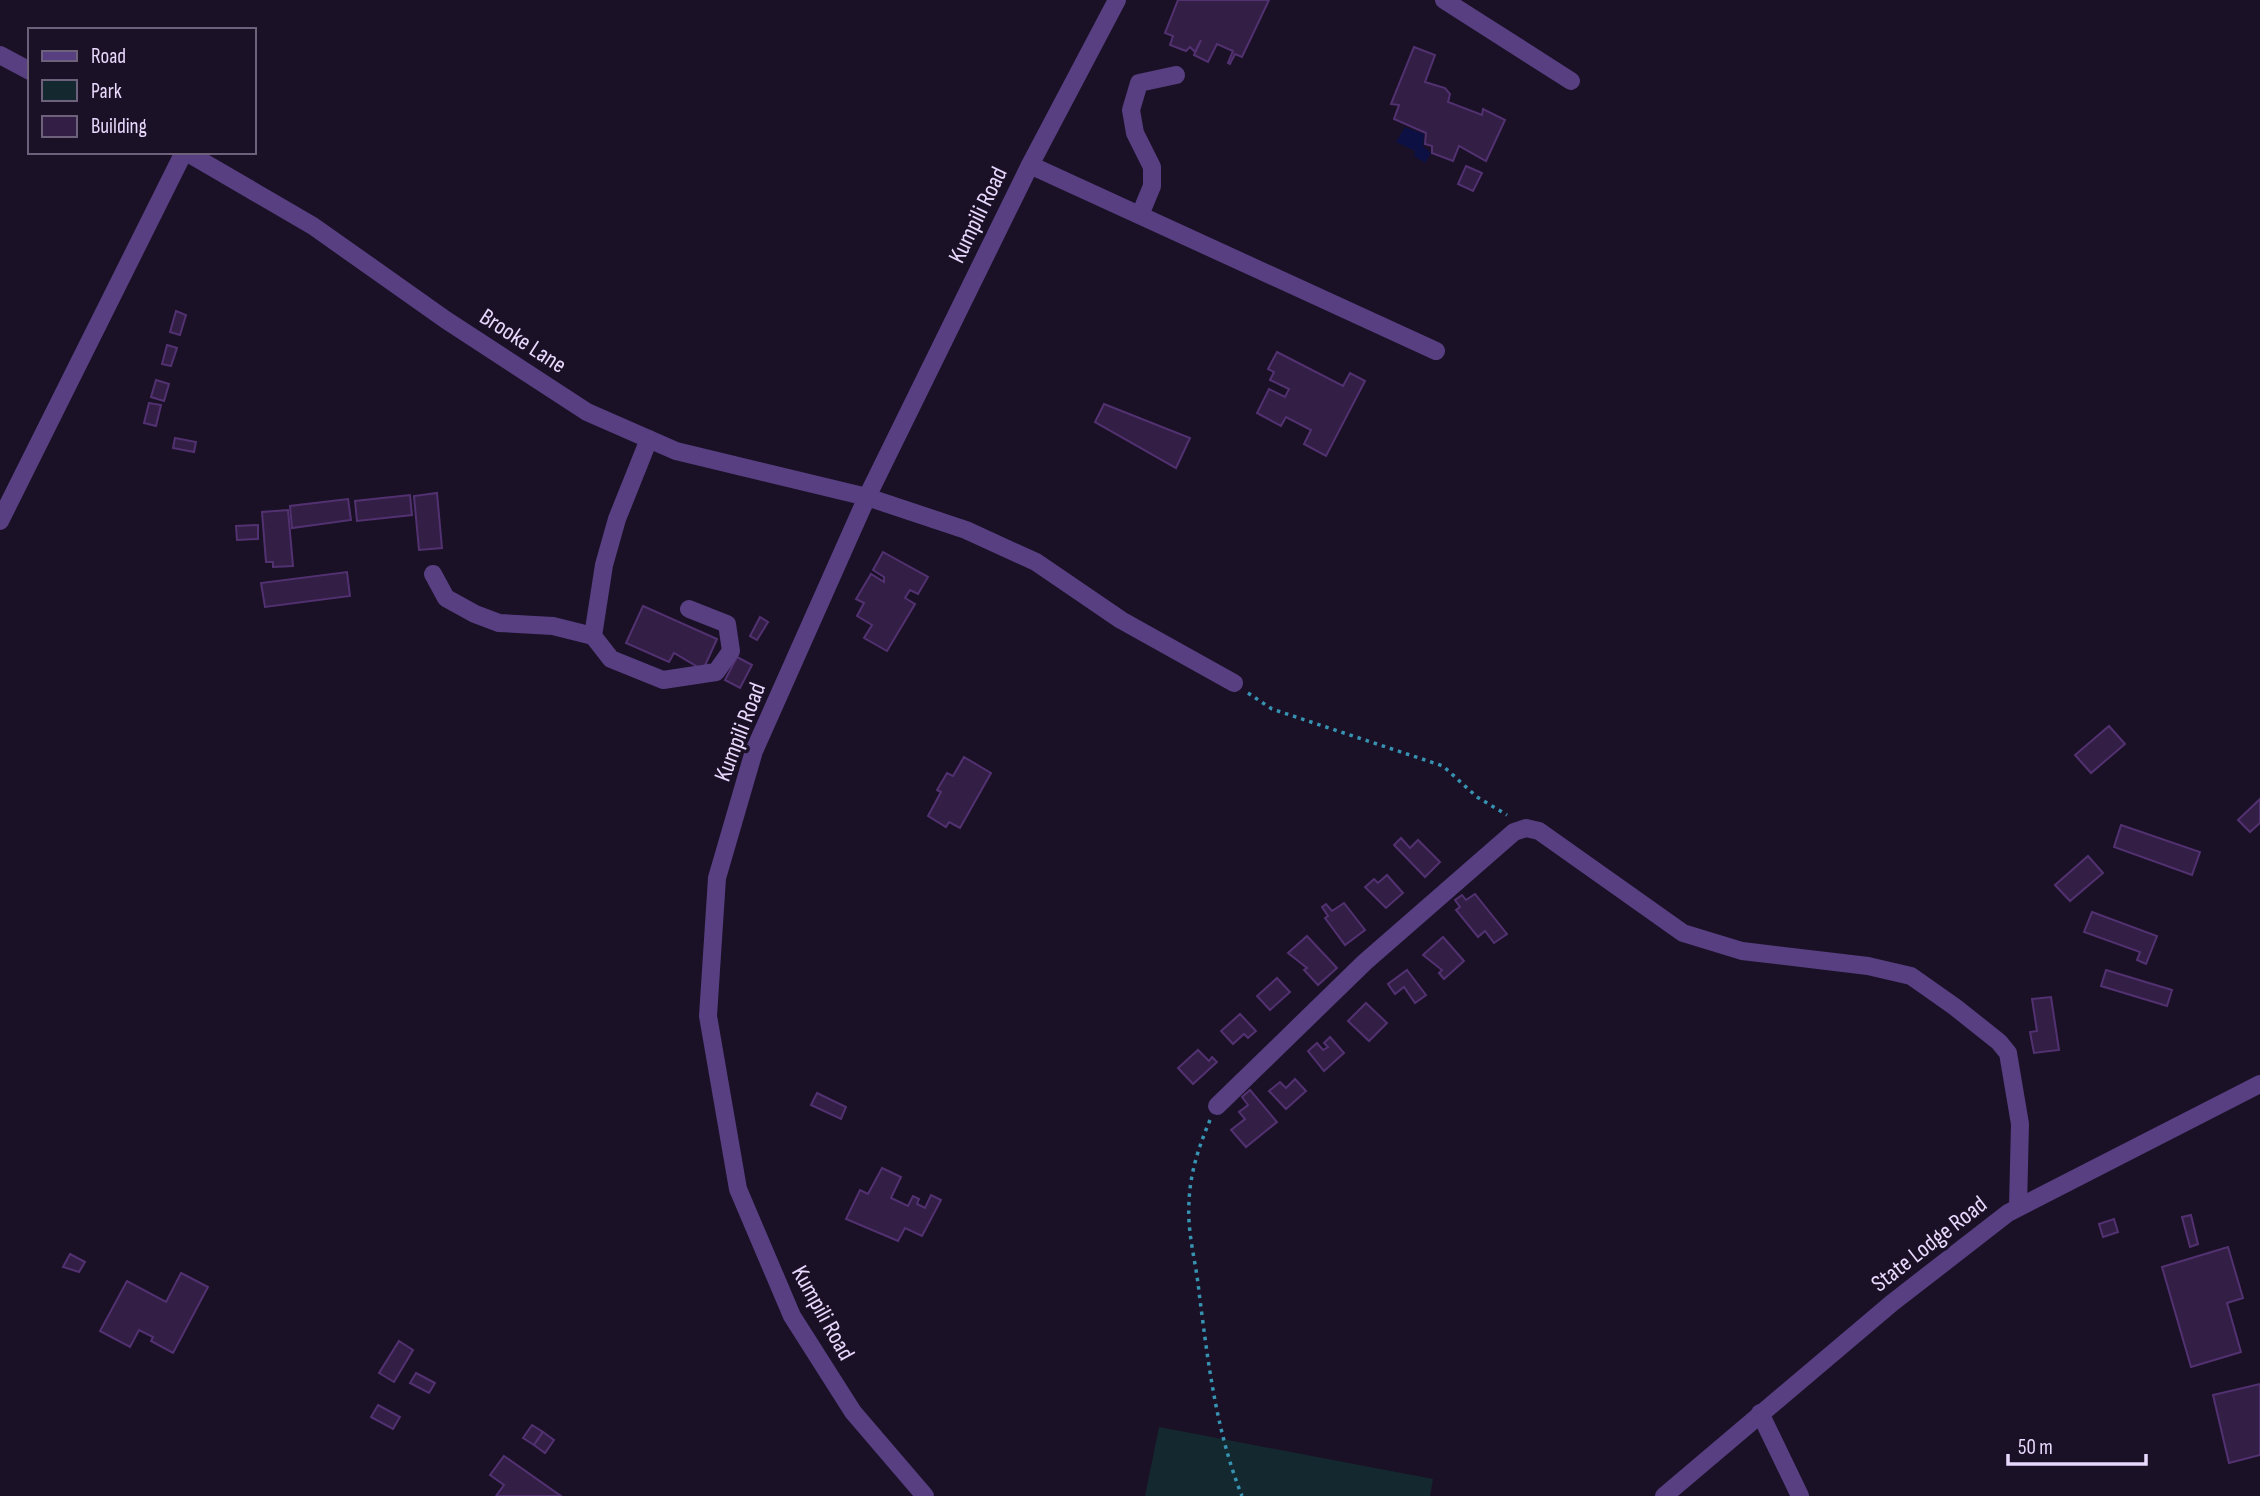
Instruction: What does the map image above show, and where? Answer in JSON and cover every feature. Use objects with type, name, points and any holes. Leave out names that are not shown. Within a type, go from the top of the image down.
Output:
[{"type":"street","name":"Kumpili Road","points":[[925,1496],[853,1412],[792,1316],[738,1189],[708,1016],[717,878],[754,751],[867,496],[1030,165],[1117,0]]},
{"type":"street","points":[[1444,0],[1571,81]]},
{"type":"street","points":[[0,55],[28,70]]},
{"type":"street","points":[[1140,215],[1152,186],[1152,167],[1135,133],[1131,110],[1139,83],[1176,75]]},
{"type":"street","points":[[0,521],[184,154]]},
{"type":"street","name":"Brooke Lane","points":[[188,154],[313,226],[446,320],[587,412],[676,451],[867,496],[966,530],[1036,562],[1121,620],[1234,683]]},
{"type":"street","points":[[1030,165],[1436,351]]},
{"type":"street","points":[[593,636],[604,565],[617,519],[649,439]]},
{"type":"street","points":[[433,574],[446,598],[475,614],[499,623],[553,626],[593,636],[611,659],[663,680],[716,672],[731,651],[727,624],[689,610]]},
{"type":"street","points":[[1217,1105],[1365,962],[1514,832],[1526,828],[1539,831],[1683,933],[1742,951],[1868,966],[1911,976],[1955,1007],[1999,1042],[2008,1054],[2020,1124],[2018,1207]]},
{"type":"street","name":"State Lodge Road","points":[[1664,1496],[1892,1303],[2018,1207],[2260,1084]]},
{"type":"street","points":[[1760,1413],[1800,1496]]},
{"type":"path","points":[[1234,683],[1272,709],[1443,765],[1478,797],[1526,828]]},
{"type":"path","points":[[1217,1105],[1197,1151],[1189,1200],[1188,1236],[1199,1290],[1204,1344],[1226,1454],[1242,1496]]},
{"type":"green space","points":[[1159,1427],[1433,1479],[1430,1496],[1145,1496]]},
{"type":"shaded area","points":[[1405,127],[1424,134],[1423,146],[1431,153],[1425,163],[1414,156],[1415,151],[1396,142]]},
{"type":"building","points":[[1178,0],[1269,0],[1242,57],[1235,54],[1230,64],[1228,63],[1233,51],[1217,44],[1208,62],[1194,55],[1201,40],[1195,52],[1190,47],[1186,51],[1170,45],[1173,36],[1165,33]]},
{"type":"building","points":[[1414,47],[1435,55],[1425,82],[1445,88],[1450,94],[1448,102],[1482,115],[1483,109],[1505,120],[1486,161],[1459,146],[1453,161],[1432,153],[1432,146],[1425,144],[1426,133],[1394,119],[1399,105],[1391,104]]},
{"type":"building","points":[[1466,166],[1482,173],[1473,191],[1458,184]]},
{"type":"building","points":[[176,311],[186,315],[180,335],[170,332]]},
{"type":"building","points":[[167,345],[177,348],[171,366],[162,364]]},
{"type":"building","points":[[1277,352],[1343,386],[1350,373],[1365,381],[1326,456],[1304,444],[1311,430],[1286,417],[1281,426],[1257,413],[1269,389],[1285,397],[1289,389],[1270,380],[1274,372],[1268,369]]},
{"type":"building","points":[[156,380],[169,384],[164,401],[151,397]]},
{"type":"building","points":[[149,403],[161,405],[156,426],[144,423]]},
{"type":"building","points":[[1104,404],[1190,438],[1176,468],[1095,422]]},
{"type":"building","points":[[175,438],[196,442],[194,452],[173,448]]},
{"type":"building","points":[[437,493],[442,548],[419,550],[414,496]]},
{"type":"building","points":[[410,495],[412,515],[357,521],[355,501]]},
{"type":"building","points":[[348,499],[351,520],[292,528],[290,506]]},
{"type":"building","points":[[288,510],[293,566],[273,567],[273,562],[266,562],[262,512]]},
{"type":"building","points":[[258,525],[258,539],[237,540],[236,526]]},
{"type":"building","points":[[883,552],[928,577],[918,594],[910,590],[905,598],[915,604],[887,651],[864,638],[872,625],[857,616],[864,603],[856,599],[871,574],[884,582],[884,577],[873,570]]},
{"type":"building","points":[[347,572],[350,596],[265,607],[261,583]]},
{"type":"building","points":[[643,606],[717,639],[703,670],[674,653],[669,662],[626,643]]},
{"type":"building","points":[[760,617],[768,622],[757,640],[750,636]]},
{"type":"building","points":[[737,657],[752,665],[740,688],[725,680]]},
{"type":"building","points":[[2109,726],[2125,744],[2091,773],[2075,755]]},
{"type":"building","points":[[964,757],[991,773],[960,828],[949,822],[946,827],[928,816],[941,792],[937,790],[947,773],[953,776]]},
{"type":"building","points":[[2260,799],[2260,823],[2250,832],[2238,820]]},
{"type":"building","points":[[2121,825],[2200,852],[2192,875],[2114,847]]},
{"type":"building","points":[[1401,838],[1410,848],[1418,840],[1440,862],[1425,877],[1394,845]]},
{"type":"building","points":[[2088,856],[2103,873],[2070,901],[2055,885]]},
{"type":"building","points":[[1387,875],[1403,893],[1386,908],[1365,887],[1374,879],[1378,883]]},
{"type":"building","points":[[1475,894],[1507,934],[1494,943],[1485,931],[1478,937],[1456,910],[1460,907],[1455,900],[1462,895],[1466,900]]},
{"type":"building","points":[[1344,903],[1365,930],[1345,945],[1325,918],[1328,916],[1322,907],[1326,904],[1332,911]]},
{"type":"building","points":[[2092,912],[2157,936],[2146,964],[2137,960],[2140,952],[2084,932]]},
{"type":"building","points":[[1307,936],[1337,968],[1318,985],[1304,970],[1307,968],[1288,953]]},
{"type":"building","points":[[1443,937],[1464,961],[1444,979],[1439,973],[1442,970],[1423,955]]},
{"type":"building","points":[[1407,970],[1426,995],[1415,1003],[1404,987],[1395,994],[1388,984]]},
{"type":"building","points":[[2106,970],[2172,990],[2167,1006],[2101,986]]},
{"type":"building","points":[[1277,978],[1290,992],[1270,1010],[1257,996]]},
{"type":"building","points":[[2051,997],[2059,1050],[2034,1053],[2030,1032],[2037,1031],[2032,999]]},
{"type":"building","points":[[1366,1003],[1387,1023],[1369,1041],[1348,1021]]},
{"type":"building","points":[[1240,1014],[1256,1031],[1248,1038],[1244,1034],[1233,1044],[1221,1031]]},
{"type":"building","points":[[1330,1037],[1344,1053],[1324,1071],[1308,1051],[1317,1043],[1323,1050],[1328,1047],[1324,1043]]},
{"type":"building","points":[[1198,1050],[1209,1061],[1212,1057],[1217,1062],[1193,1084],[1178,1068]]},
{"type":"building","points":[[1295,1079],[1306,1091],[1286,1109],[1269,1091],[1280,1082],[1286,1088]]},
{"type":"building","points":[[1250,1090],[1277,1122],[1246,1147],[1231,1130],[1245,1119],[1239,1112],[1248,1105],[1242,1097]]},
{"type":"building","points":[[817,1093],[846,1107],[841,1119],[811,1105]]},
{"type":"building","points":[[882,1168],[901,1177],[891,1198],[908,1206],[913,1196],[919,1199],[917,1204],[925,1208],[931,1195],[941,1200],[922,1236],[905,1228],[898,1241],[846,1219],[860,1190],[868,1194]]},
{"type":"building","points":[[2191,1215],[2198,1244],[2190,1247],[2182,1217]]},
{"type":"building","points":[[2114,1219],[2118,1232],[2103,1237],[2099,1224]]},
{"type":"building","points":[[2228,1247],[2243,1298],[2227,1303],[2241,1352],[2191,1367],[2162,1267]]},
{"type":"building","points":[[70,1254],[85,1262],[79,1272],[63,1267]]},
{"type":"building","points":[[181,1273],[208,1287],[173,1353],[151,1341],[153,1337],[139,1330],[130,1347],[100,1331],[127,1281],[166,1302]]},
{"type":"building","points":[[399,1341],[413,1350],[394,1382],[379,1373]]},
{"type":"building","points":[[416,1373],[435,1383],[429,1393],[410,1383]]},
{"type":"building","points":[[2260,1384],[2260,1455],[2229,1463],[2213,1395]]},
{"type":"building","points":[[378,1405],[400,1417],[393,1429],[371,1417]]},
{"type":"building","points":[[532,1425],[543,1432],[534,1445],[523,1438]]},
{"type":"building","points":[[543,1432],[554,1440],[545,1453],[534,1445]]},
{"type":"building","points":[[504,1456],[561,1496],[496,1496],[504,1485],[490,1475]]}]
